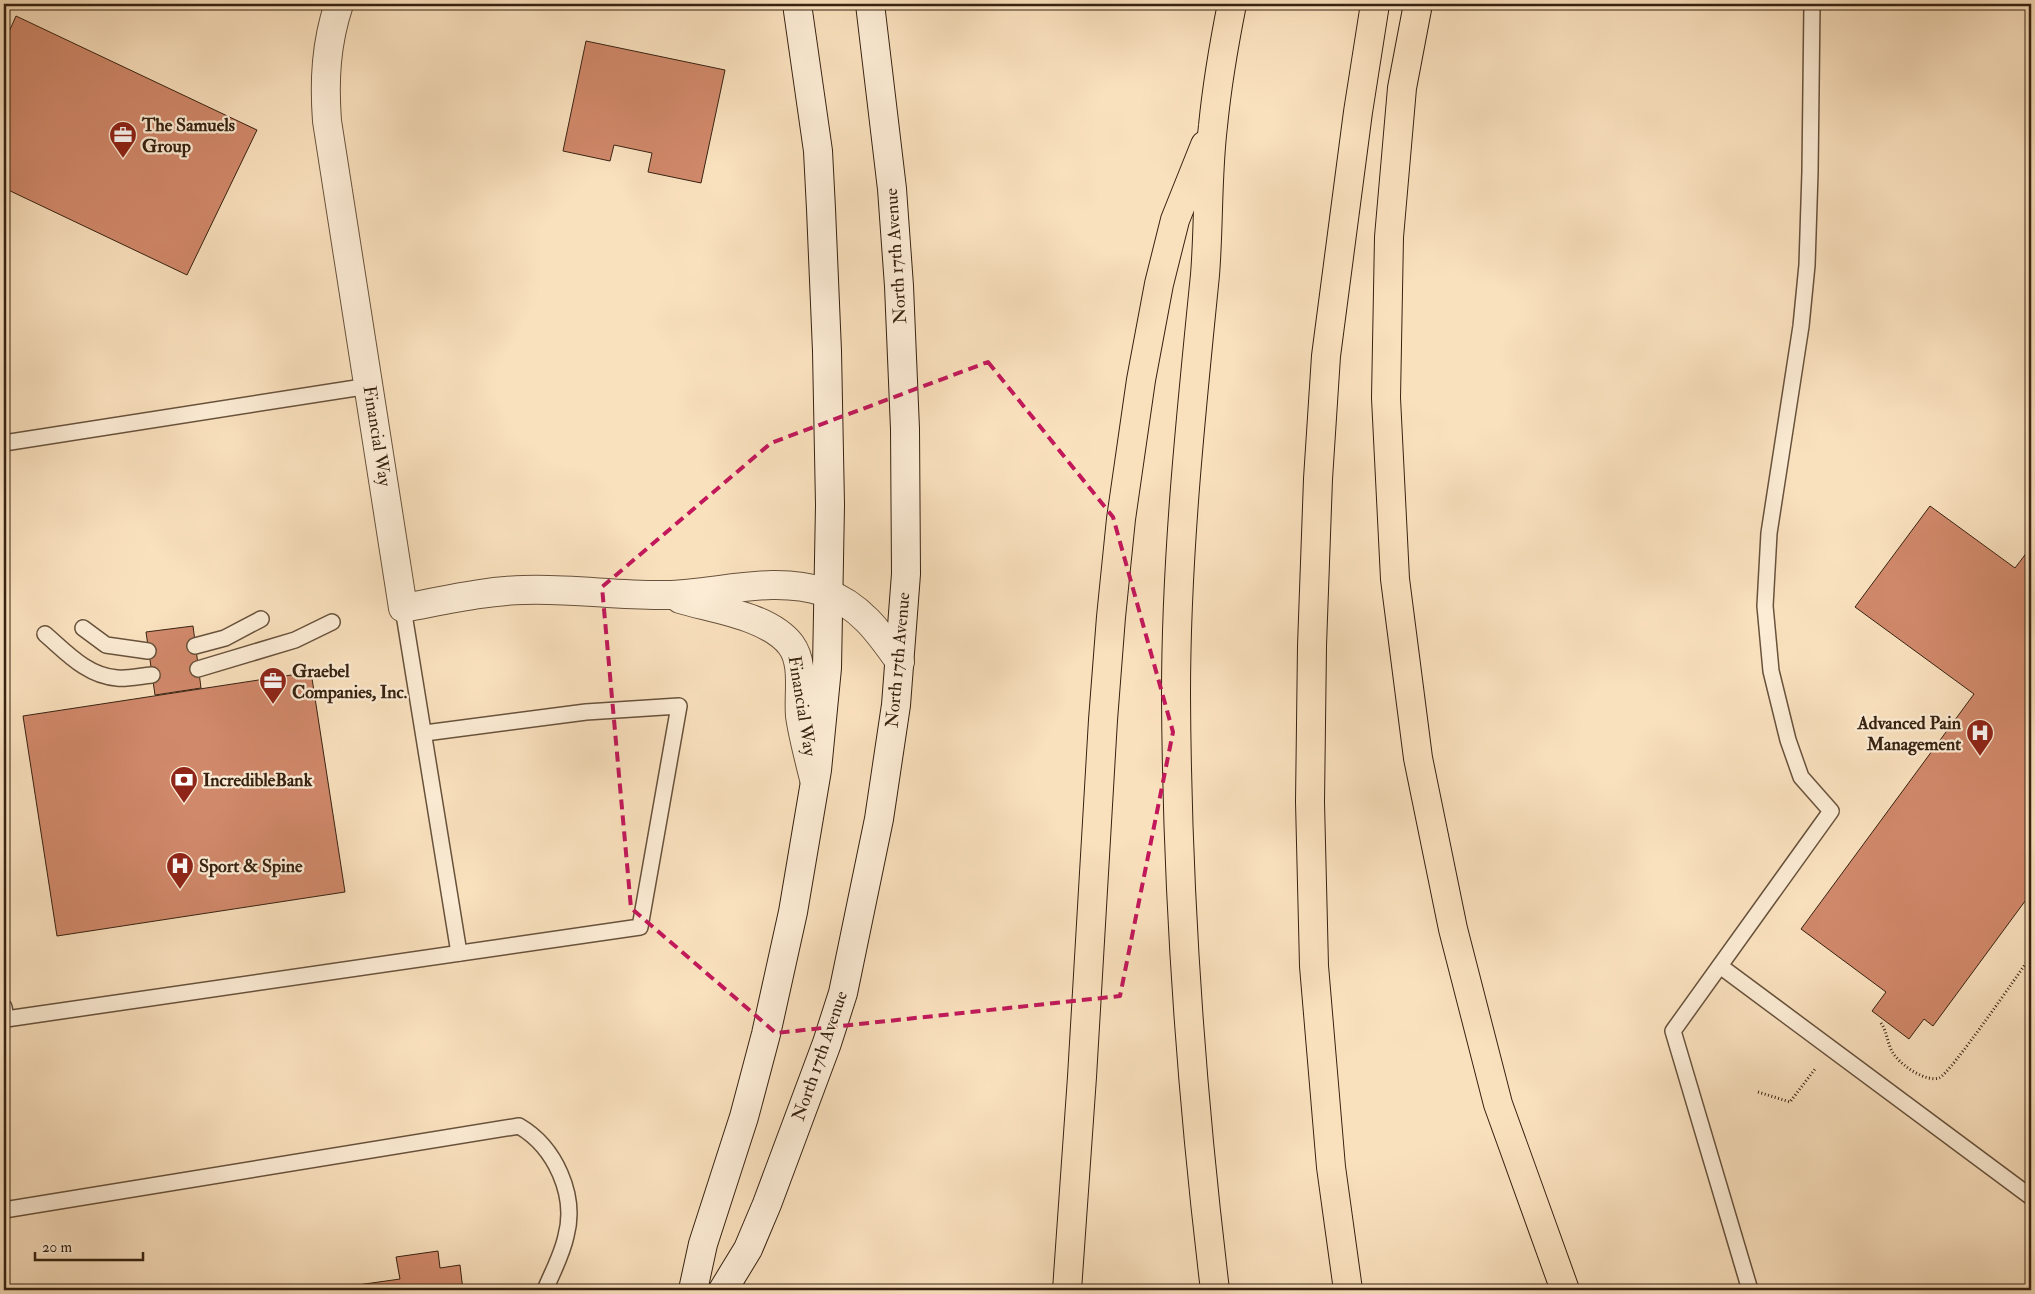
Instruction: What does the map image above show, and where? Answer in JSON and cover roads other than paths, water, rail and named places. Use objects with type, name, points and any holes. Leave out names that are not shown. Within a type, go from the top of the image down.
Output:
[{"type":"highway","points":[[1215,1290],[1196,1120],[1182,944],[1178,865],[1176,693],[1178,604],[1205,268],[1213,128],[1232,4]]},
{"type":"highway","points":[[1348,1290],[1331,1167],[1314,966],[1310,802],[1312,646],[1318,479],[1326,356],[1358,112],[1375,4]]},
{"type":"highway","points":[[1418,4],[1402,88],[1390,237],[1386,398],[1395,579],[1418,758],[1452,929],[1498,1104],[1565,1290]]},
{"type":"highway","points":[[1066,1290],[1081,1087],[1104,711],[1121,519],[1145,360],[1166,253],[1175,220],[1213,128]]},
{"type":"main road","name":"Financial Way","points":[[339,4],[326,56],[326,113],[403,608],[487,593],[522,590],[666,595],[739,588],[803,587],[830,594],[852,606],[877,630],[900,662]]},
{"type":"main road","points":[[692,1290],[703,1244],[739,1135],[766,1034],[793,912],[815,783],[827,668],[830,594],[829,430],[821,202],[818,151],[797,4]]},
{"type":"main road","name":"North 17th Avenue","points":[[723,1290],[748,1249],[767,1204],[827,1043],[843,993],[867,884],[896,705],[906,574],[907,522],[899,286],[892,180],[870,4]]},
{"type":"main road","name":"Financial Way","points":[[666,595],[753,620],[775,631],[790,644],[794,650],[799,668],[800,715],[815,783]]},
{"type":"lane","points":[[1750,1290],[1673,1031],[1831,811],[1801,777],[1788,740],[1771,671],[1765,606],[1769,533],[1801,326],[1807,265],[1811,135],[1812,4]]},
{"type":"lane","points":[[4,444],[369,386]]},
{"type":"lane","points":[[403,608],[425,733],[459,953]]},
{"type":"lane","points":[[195,646],[226,638],[261,619]]},
{"type":"lane","points":[[198,669],[295,640],[332,622]]},
{"type":"lane","points":[[83,628],[106,645],[148,651]]},
{"type":"lane","points":[[45,634],[88,670],[102,676],[118,679],[152,675]]},
{"type":"lane","points":[[4,1007],[6,1019],[640,927],[679,706],[586,712],[425,733]]},
{"type":"lane","points":[[1720,966],[2031,1197]]},
{"type":"lane","points":[[4,1210],[519,1126],[530,1133],[542,1145],[559,1171],[568,1199],[569,1211],[566,1236],[545,1290]]},
{"type":"place","name":"The Samuels Group","points":[[123,159]]},
{"type":"place","name":"Graebel Companies, Inc.","points":[[273,705]]},
{"type":"place","name":"Advanced Pain Management","points":[[1980,757]]},
{"type":"place","name":"IncredibleBank","points":[[184,804]]},
{"type":"place","name":"Sport & Spine","points":[[180,890]]}]
